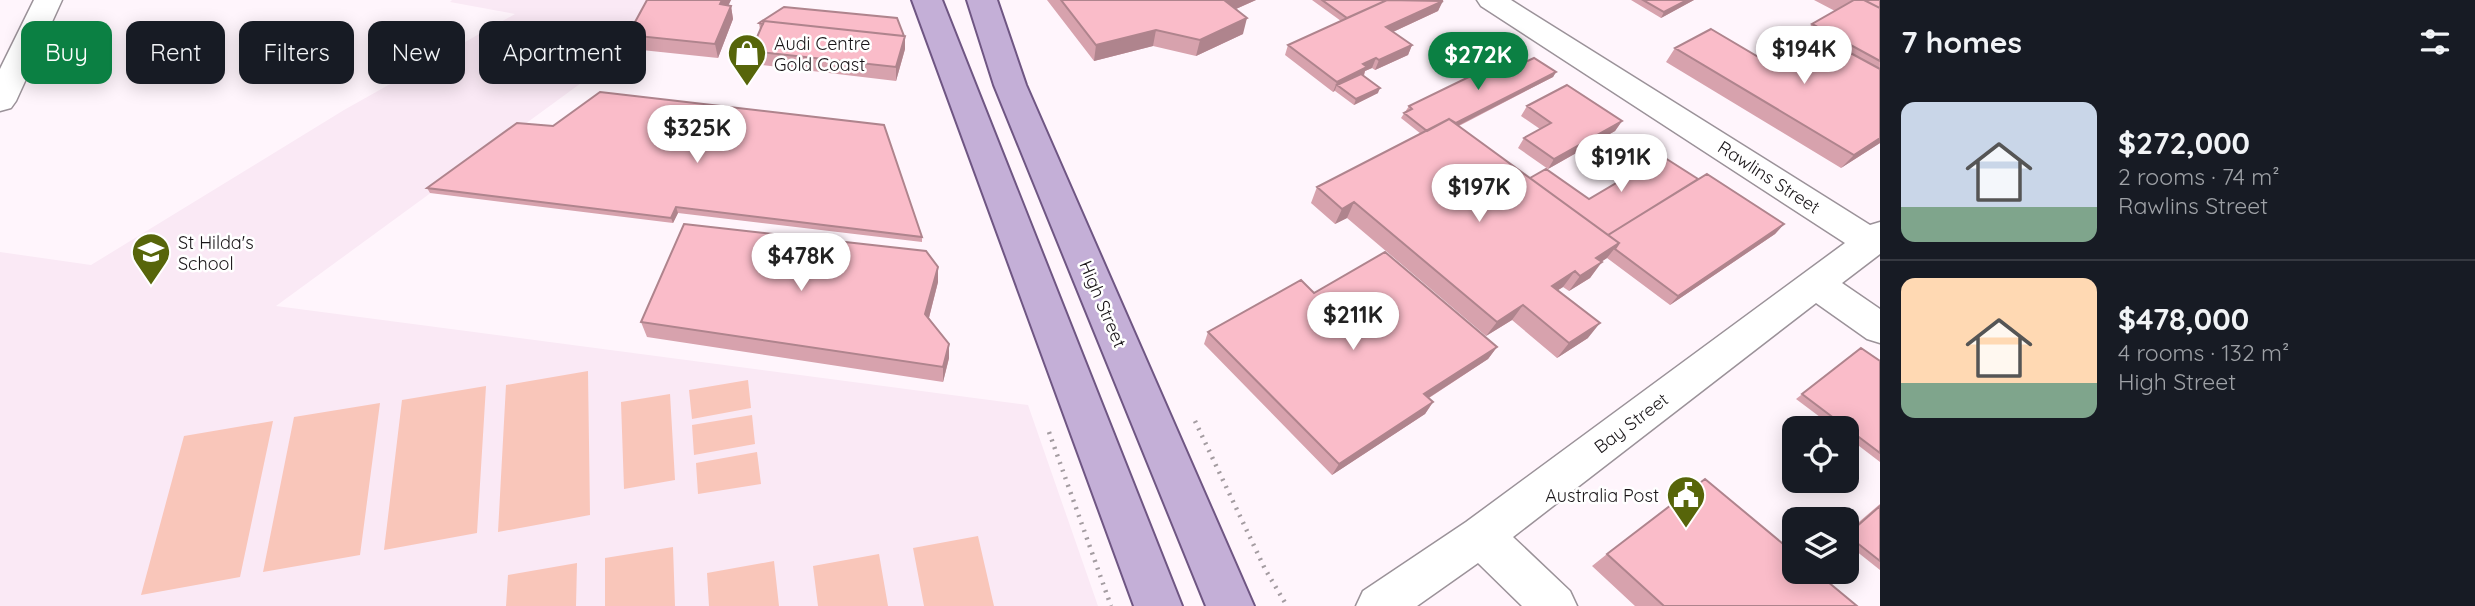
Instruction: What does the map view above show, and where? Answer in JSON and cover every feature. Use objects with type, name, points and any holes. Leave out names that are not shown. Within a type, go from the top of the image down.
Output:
[{"type":"main road","points":[[927,0],[1158,606]]},
{"type":"main road","name":"High Street","points":[[982,0],[1010,85],[1230,606]]},
{"type":"street","points":[[0,101],[48,0]]},
{"type":"street","name":"Rawlins Street","points":[[1491,0],[1875,238]]},
{"type":"street","name":"Bay Street","points":[[1379,606],[1481,536],[1875,238]]},
{"type":"street","points":[[1816,285],[1880,328]]},
{"type":"street","points":[[1481,536],[1554,606]]},
{"type":"shaded area","name":"St Hilda's School","points":[[655,0],[644,21],[503,21],[515,14],[450,2]]},
{"type":"shaded area","name":"St Hilda's School","points":[[479,34],[479,84],[580,84],[276,306],[1028,405],[1098,606],[0,606],[0,252],[91,265],[390,84],[465,84],[465,42]]},
{"type":"shaded area","points":[[588,371],[590,515],[498,532],[506,385]]},
{"type":"shaded area","points":[[748,380],[751,408],[692,419],[689,390]]},
{"type":"shaded area","points":[[486,386],[477,533],[384,550],[402,400]]},
{"type":"shaded area","points":[[670,394],[675,480],[624,489],[621,402]]},
{"type":"shaded area","points":[[380,403],[360,555],[263,572],[294,417]]},
{"type":"shaded area","points":[[752,415],[755,444],[694,455],[692,425]]},
{"type":"shaded area","points":[[273,421],[240,577],[141,595],[184,436]]},
{"type":"shaded area","points":[[757,452],[761,484],[698,494],[696,463]]},
{"type":"shaded area","points":[[978,536],[994,606],[924,606],[913,548]]},
{"type":"shaded area","points":[[673,547],[675,606],[605,606],[605,558]]},
{"type":"shaded area","points":[[879,554],[888,606],[818,606],[813,566]]},
{"type":"shaded area","points":[[774,561],[779,606],[709,606],[707,573]]},
{"type":"shaded area","points":[[577,563],[576,606],[506,606],[508,575]]},
{"type":"building","points":[[647,0],[722,0],[720,4],[731,6],[715,44],[646,37],[646,21],[636,21]]},
{"type":"building","points":[[1061,0],[1224,0],[1247,18],[1200,40],[1156,30],[1096,45]]},
{"type":"building","points":[[1322,0],[1387,0],[1347,18]]},
{"type":"building","points":[[1387,0],[1443,1],[1386,27],[1412,45],[1363,64],[1367,67],[1337,82],[1288,45]]},
{"type":"building","points":[[1643,0],[1687,0],[1664,12]]},
{"type":"building","points":[[1854,0],[1864,0],[1880,8],[1880,61],[1812,24]]},
{"type":"building","points":[[1864,0],[1880,0],[1880,8]]},
{"type":"building","points":[[784,7],[897,18],[904,36],[764,21],[763,24],[759,23]]},
{"type":"building","points":[[764,21],[905,36],[896,67],[751,51]]},
{"type":"building","points":[[1711,29],[1772,65],[1821,37],[1880,69],[1880,138],[1854,155],[1675,48]]},
{"type":"building","points":[[1512,56],[1523,63],[1534,58],[1556,72],[1456,123],[1449,119],[1427,131],[1404,113],[1412,109],[1409,106]]},
{"type":"building","points":[[1361,74],[1380,88],[1356,99],[1337,85]]},
{"type":"building","points":[[1567,85],[1622,121],[1554,159],[1524,138],[1551,123],[1527,106]]},
{"type":"building","points":[[600,92],[884,125],[922,237],[676,207],[671,218],[427,188],[517,123],[553,126]]},
{"type":"building","points":[[1449,119],[1619,243],[1596,258],[1602,262],[1580,276],[1575,271],[1552,286],[1600,323],[1569,343],[1523,305],[1497,322],[1354,202],[1342,209],[1317,187]]},
{"type":"building","points":[[1662,156],[1698,179],[1608,235],[1530,178],[1546,169],[1589,199]]},
{"type":"building","points":[[1707,174],[1784,224],[1678,296],[1615,249],[1619,243],[1608,235]]},
{"type":"building","points":[[684,224],[926,251],[938,267],[925,314],[949,344],[943,367],[641,322]]},
{"type":"building","points":[[1385,252],[1497,347],[1424,394],[1433,402],[1339,464],[1208,332],[1301,280],[1314,293]]},
{"type":"building","points":[[1861,348],[1880,361],[1880,453],[1859,437],[1859,416],[1831,416],[1802,394]]},
{"type":"building","name":"Australia Post","points":[[1705,479],[1782,543],[1782,584],[1830,584],[1857,606],[1664,606],[1607,554]]},
{"type":"building","points":[[1880,506],[1880,561],[1859,544],[1859,524]]},
{"type":"place","name":"Audi Centre Gold Coast","points":[[747,87]]},
{"type":"place","name":"St Hilda's School","points":[[151,286]]},
{"type":"place","name":"Australia Post","points":[[1686,529]]}]
